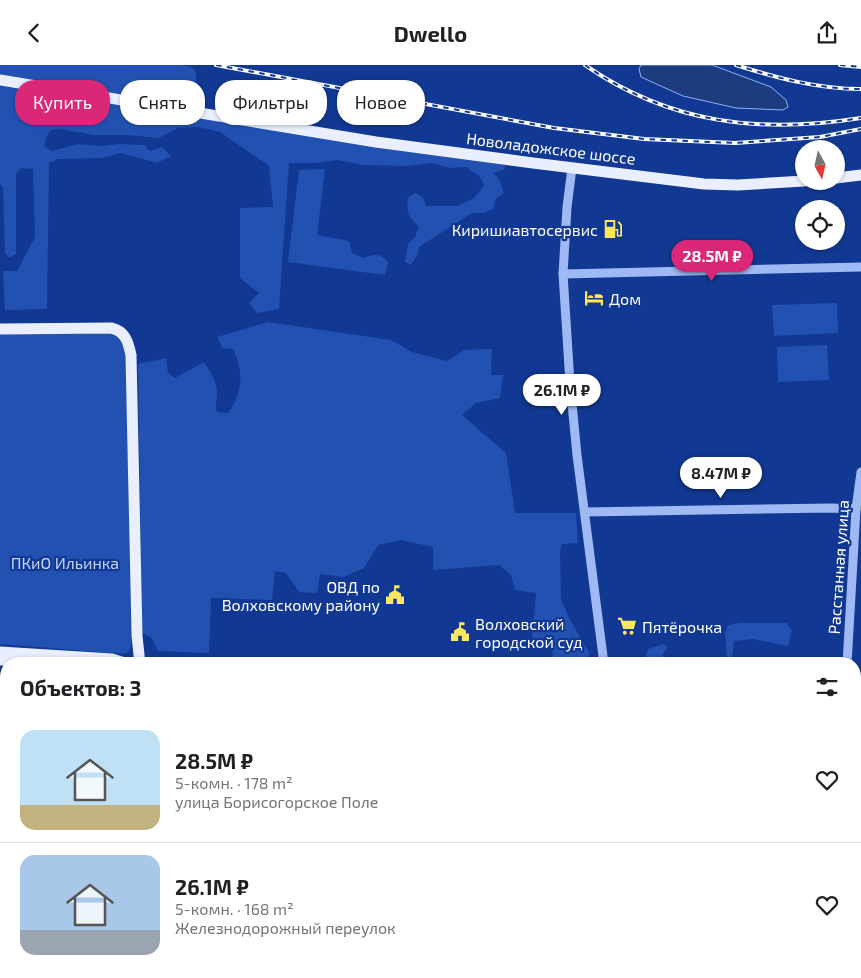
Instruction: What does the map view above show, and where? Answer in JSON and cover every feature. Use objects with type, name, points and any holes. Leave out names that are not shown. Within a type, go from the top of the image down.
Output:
[{"type":"main road","name":"Новоладожское шоссе","points":[[0,80],[376,142],[572,168],[704,184],[738,185],[795,182]]},
{"type":"main road","points":[[845,176],[861,175]]},
{"type":"main road","points":[[0,329],[110,328],[120,331],[128,340],[131,355],[137,636],[139,657]]},
{"type":"main road","points":[[0,652],[80,657]]},
{"type":"street","points":[[572,168],[567,207],[563,274],[570,383],[584,512],[603,657]]},
{"type":"street","points":[[563,274],[861,267]]},
{"type":"street","name":"Расстанная улица","points":[[848,657],[856,509],[861,472]]},
{"type":"street","points":[[584,512],[856,509]]},
{"type":"green space","points":[[0,65],[181,65],[194,69],[196,79],[120,80],[120,95],[110,94],[110,80],[27,80],[0,75]]},
{"type":"green space","points":[[0,86],[15,88],[15,125],[110,125],[110,103],[120,105],[120,125],[205,125],[205,118],[215,120],[215,125],[249,125],[505,165],[505,169],[493,173],[499,179],[504,193],[496,198],[493,209],[484,213],[472,213],[419,247],[418,254],[411,265],[405,262],[408,244],[415,237],[419,226],[412,220],[409,214],[407,207],[408,198],[415,193],[423,197],[426,206],[457,206],[474,198],[484,185],[480,177],[466,167],[450,168],[432,163],[407,166],[363,165],[337,160],[316,163],[289,163],[279,309],[257,313],[249,303],[259,293],[240,278],[240,208],[273,207],[269,166],[220,132],[199,127],[178,128],[159,138],[95,135],[60,129],[51,130],[44,146],[52,151],[78,144],[102,146],[118,144],[144,145],[150,151],[162,147],[171,156],[157,163],[121,153],[102,158],[58,159],[49,163],[47,309],[5,310],[3,271],[17,271],[35,237],[33,169],[21,168],[16,174],[16,254],[9,258],[5,253],[3,188],[0,184]]},
{"type":"green space","points":[[325,169],[317,235],[349,241],[352,253],[363,258],[374,255],[382,257],[388,262],[385,275],[288,262],[299,170]]},
{"type":"green space","points":[[837,303],[838,333],[774,336],[772,305]]},
{"type":"green space","points":[[268,322],[391,340],[412,352],[447,361],[464,350],[492,349],[491,375],[503,375],[500,398],[476,403],[462,415],[506,453],[515,513],[576,513],[578,543],[562,544],[560,551],[561,599],[569,618],[590,654],[588,657],[552,657],[553,652],[548,646],[532,641],[536,593],[515,590],[511,575],[499,565],[433,570],[433,547],[401,540],[378,545],[364,568],[344,577],[320,574],[317,593],[299,592],[286,573],[275,571],[272,600],[211,598],[209,653],[158,651],[151,637],[142,633],[138,364],[166,358],[168,373],[175,378],[204,362],[216,384],[217,412],[228,413],[237,398],[239,390],[239,365],[233,349],[222,348],[217,337]]},
{"type":"green space","name":"ПКиО Ильинка","points":[[0,334],[111,334],[120,339],[124,346],[126,353],[131,645],[129,651],[125,654],[0,644]]},
{"type":"green space","points":[[827,345],[829,380],[778,382],[777,347]]},
{"type":"green space","points":[[740,623],[786,623],[792,630],[788,646],[753,639],[734,641],[732,657],[727,657],[725,633],[728,625]]},
{"type":"green space","points":[[664,644],[668,647],[662,655],[664,657],[646,657],[648,649]]},
{"type":"shaded area","points":[[641,65],[712,65],[771,87],[786,100],[788,107],[783,110],[736,108],[683,96],[641,77],[639,69]]},
{"type":"railway","points":[[216,65],[554,128],[644,139],[735,143],[820,137],[861,129]]},
{"type":"railway","points":[[585,65],[617,85],[650,100],[683,112],[717,120],[752,124],[788,125],[861,118]]},
{"type":"railway","points":[[736,65],[798,82],[845,89],[861,89]]},
{"type":"railway","points":[[840,65],[861,67]]},
{"type":"place","name":"Киришиавтосервис","points":[[613,229]]},
{"type":"place","name":"Дом","points":[[594,298]]},
{"type":"place","name":"ОВД по Волховскому району","points":[[395,595]]},
{"type":"place","name":"Пятёрочка","points":[[627,626]]},
{"type":"place","name":"Волховский городской суд","points":[[460,632]]}]
